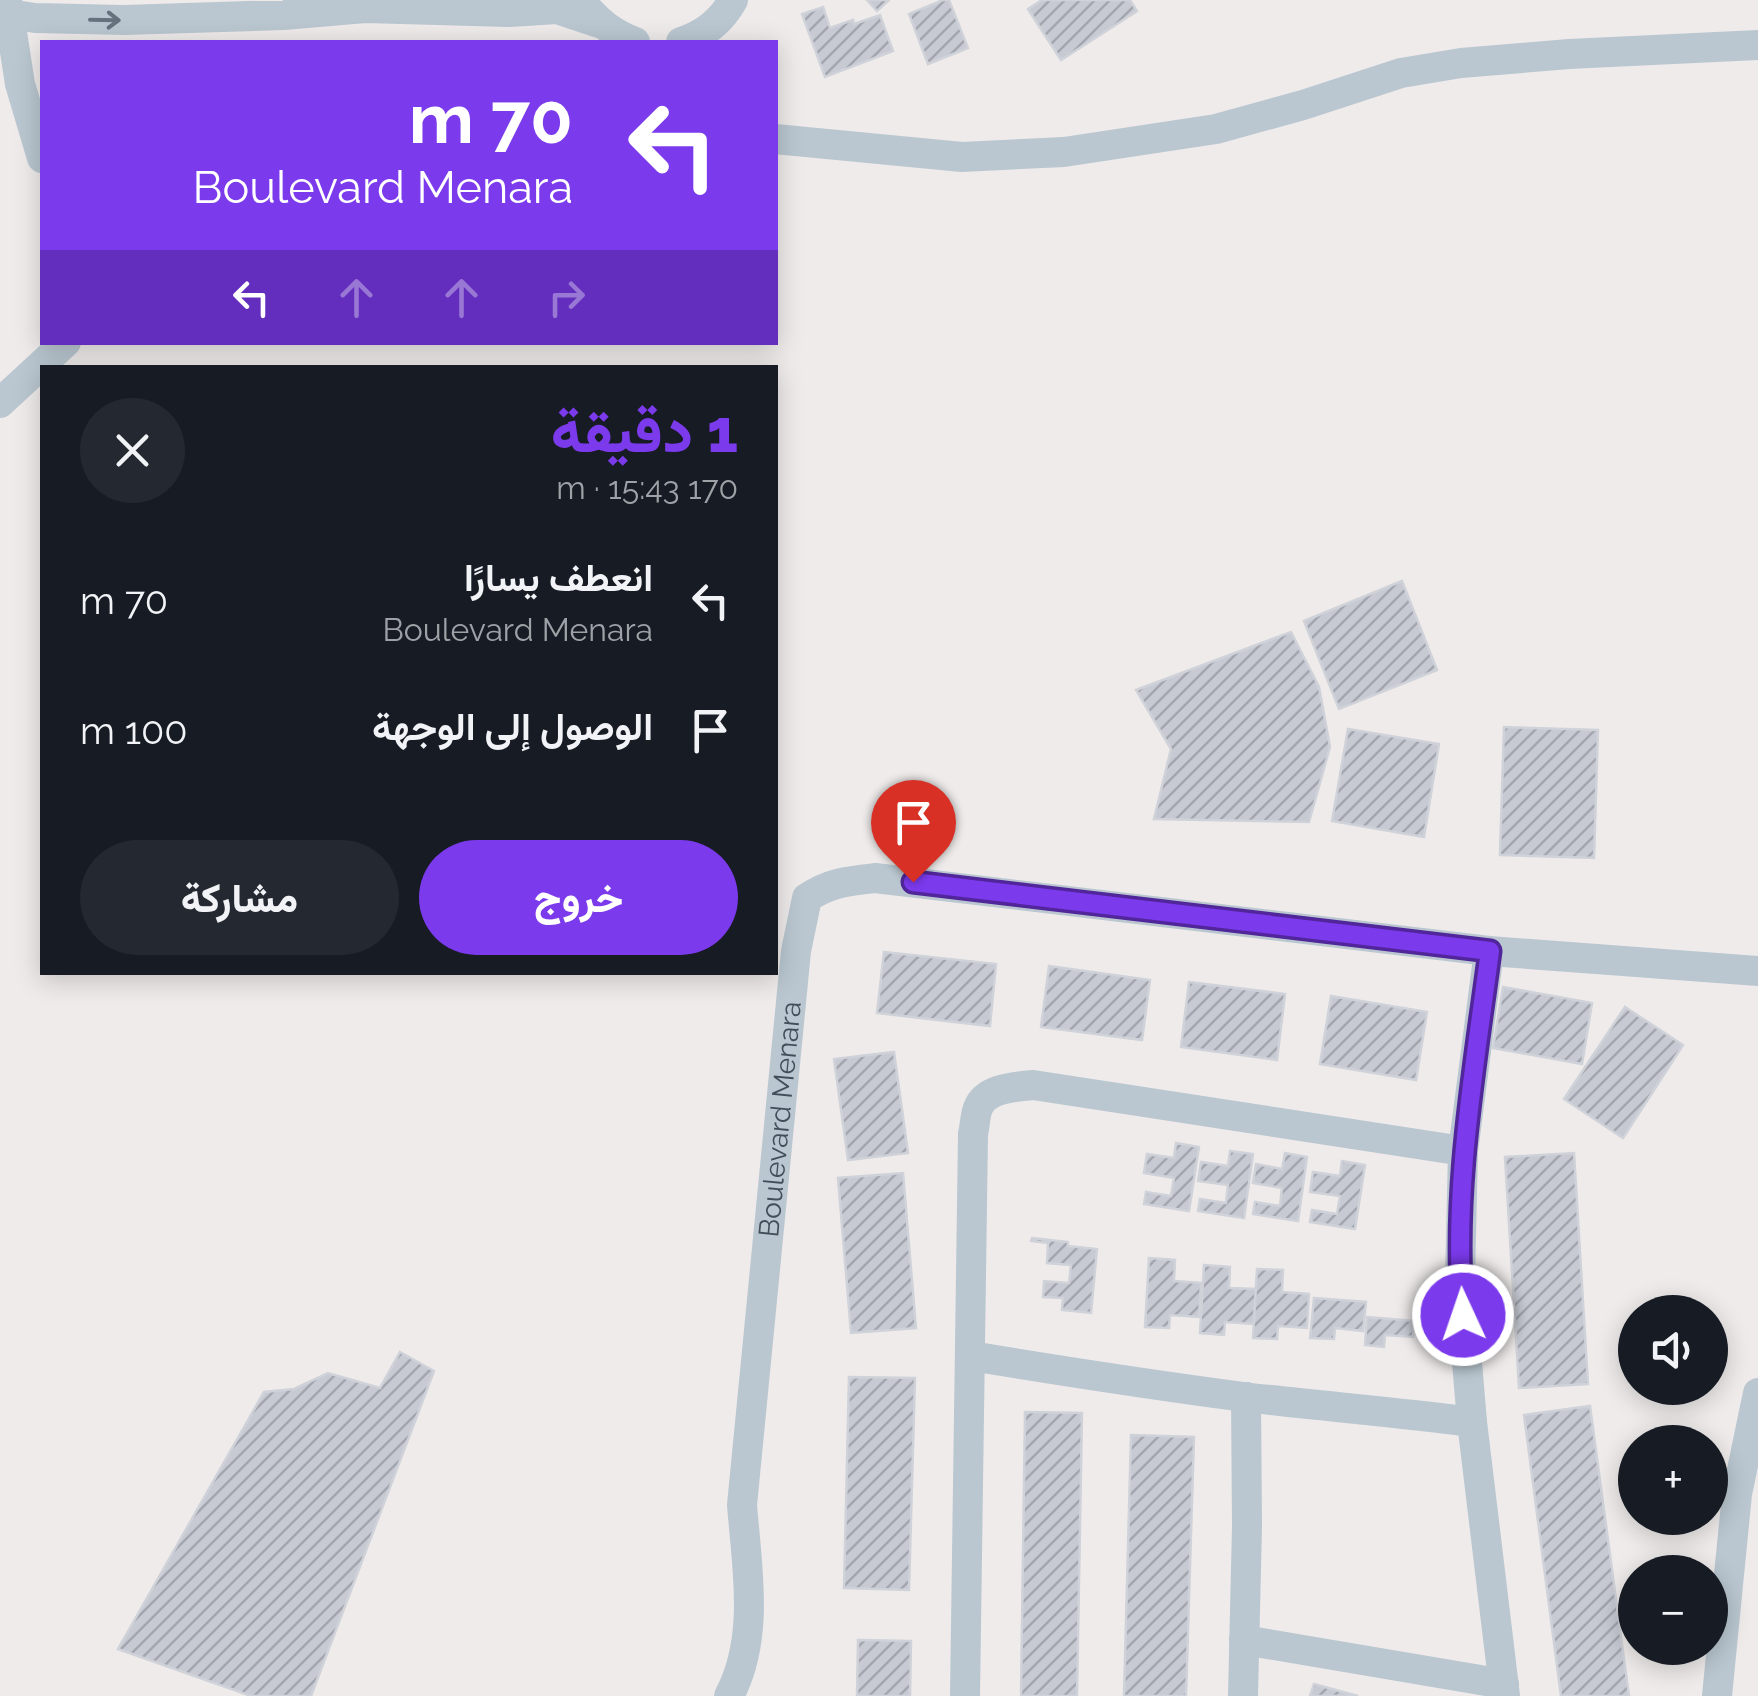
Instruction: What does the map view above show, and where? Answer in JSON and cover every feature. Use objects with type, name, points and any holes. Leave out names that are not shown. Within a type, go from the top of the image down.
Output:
[{"type":"street","points":[[687,40],[712,26],[732,0]]},
{"type":"street","points":[[40,151],[20,84],[5,9],[35,18],[124,20],[252,17],[365,8],[508,12],[557,9],[591,11],[616,35],[630,40]]},
{"type":"street","points":[[778,139],[962,157],[1064,152],[1216,129],[1401,74],[1461,63],[1758,46]]},
{"type":"street","points":[[41,365],[63,345]]},
{"type":"street","points":[[0,402],[40,366]]},
{"type":"street","name":"Boulevard Menara","points":[[729,1696],[745,1657],[748,1629],[742,1505],[796,951],[807,898],[836,882],[875,878],[1490,951],[1758,971]]},
{"type":"street","points":[[1244,1640],[1504,1690],[1472,1422],[1460,1279],[1463,1151],[1490,951]]},
{"type":"street","points":[[965,1696],[973,1134],[978,1105],[1004,1088],[1033,1086],[1463,1151]]},
{"type":"street","points":[[972,1356],[1246,1397],[1472,1422]]},
{"type":"street","points":[[1717,1696],[1737,1494],[1758,1394]]},
{"type":"street","points":[[1242,1696],[1246,1397]]},
{"type":"building","points":[[867,0],[889,0],[877,11]]},
{"type":"building","points":[[949,0],[968,48],[928,64],[909,14]]},
{"type":"building","points":[[1042,0],[1130,0],[1137,11],[1061,60],[1028,9]]},
{"type":"building","points":[[823,7],[830,28],[880,15],[893,51],[825,77],[802,14]]},
{"type":"building","points":[[1402,581],[1437,670],[1339,709],[1304,621]]},
{"type":"building","points":[[1291,632],[1319,687],[1330,747],[1309,822],[1154,819],[1171,749],[1136,690]]},
{"type":"building","points":[[1504,727],[1598,730],[1594,858],[1500,855]]},
{"type":"building","points":[[1348,729],[1439,744],[1424,837],[1332,821]]},
{"type":"building","points":[[884,952],[996,964],[990,1026],[877,1013]]},
{"type":"building","points":[[1049,966],[1150,980],[1142,1040],[1041,1027]]},
{"type":"building","points":[[1189,982],[1285,994],[1277,1060],[1181,1047]]},
{"type":"building","points":[[1503,987],[1592,1003],[1582,1064],[1493,1048]]},
{"type":"building","points":[[1331,996],[1427,1012],[1416,1080],[1320,1064]]},
{"type":"building","points":[[1625,1007],[1683,1045],[1623,1138],[1564,1099]]},
{"type":"building","points":[[894,1052],[908,1153],[848,1160],[834,1059]]},
{"type":"building","points":[[1176,1143],[1199,1147],[1189,1211],[1144,1204],[1146,1192],[1171,1196],[1174,1178],[1144,1173],[1147,1154],[1174,1158]]},
{"type":"building","points":[[1230,1151],[1253,1154],[1244,1218],[1198,1211],[1200,1199],[1226,1203],[1228,1185],[1198,1181],[1201,1162],[1228,1166]]},
{"type":"building","points":[[1285,1153],[1307,1157],[1298,1221],[1253,1214],[1255,1202],[1280,1206],[1282,1188],[1253,1183],[1256,1164],[1282,1169]]},
{"type":"building","points":[[1574,1153],[1588,1384],[1519,1388],[1505,1157]]},
{"type":"building","points":[[1342,1161],[1365,1165],[1355,1229],[1310,1222],[1312,1210],[1337,1214],[1340,1196],[1310,1192],[1313,1172],[1340,1176]]},
{"type":"building","points":[[903,1173],[916,1328],[851,1333],[838,1178]]},
{"type":"building","points":[[1032,1238],[1097,1249],[1091,1313],[1062,1310],[1063,1298],[1043,1297],[1044,1281],[1069,1283],[1071,1265],[1047,1263],[1048,1243],[1031,1241]]},
{"type":"building","points":[[1149,1258],[1175,1260],[1174,1281],[1201,1283],[1199,1317],[1170,1315],[1169,1328],[1145,1327]]},
{"type":"building","points":[[1204,1265],[1230,1267],[1229,1288],[1256,1289],[1254,1324],[1225,1322],[1224,1335],[1200,1333]]},
{"type":"building","points":[[1257,1269],[1283,1270],[1282,1292],[1309,1294],[1307,1328],[1278,1326],[1277,1339],[1253,1338]]},
{"type":"building","points":[[1314,1298],[1366,1302],[1363,1331],[1335,1328],[1334,1339],[1310,1338]]},
{"type":"building","points":[[1367,1317],[1414,1321],[1413,1337],[1385,1335],[1384,1347],[1365,1345]]},
{"type":"building","points":[[400,1352],[434,1371],[311,1696],[251,1696],[118,1649],[264,1392],[294,1389],[328,1373],[380,1388]]},
{"type":"building","points":[[849,1377],[915,1378],[909,1590],[844,1588]]},
{"type":"building","points":[[1590,1406],[1618,1614],[1618,1665],[1625,1665],[1629,1696],[1561,1696],[1524,1415]]},
{"type":"building","points":[[1025,1412],[1082,1413],[1077,1696],[1021,1696]]},
{"type":"building","points":[[1131,1435],[1194,1437],[1186,1696],[1124,1696]]},
{"type":"building","points":[[858,1640],[911,1641],[910,1696],[857,1696]]},
{"type":"building","points":[[1314,1684],[1358,1696],[1310,1696]]},
{"type":"route","points":[[913,882],[1490,951],[1463,1151],[1463,1315]]}]
